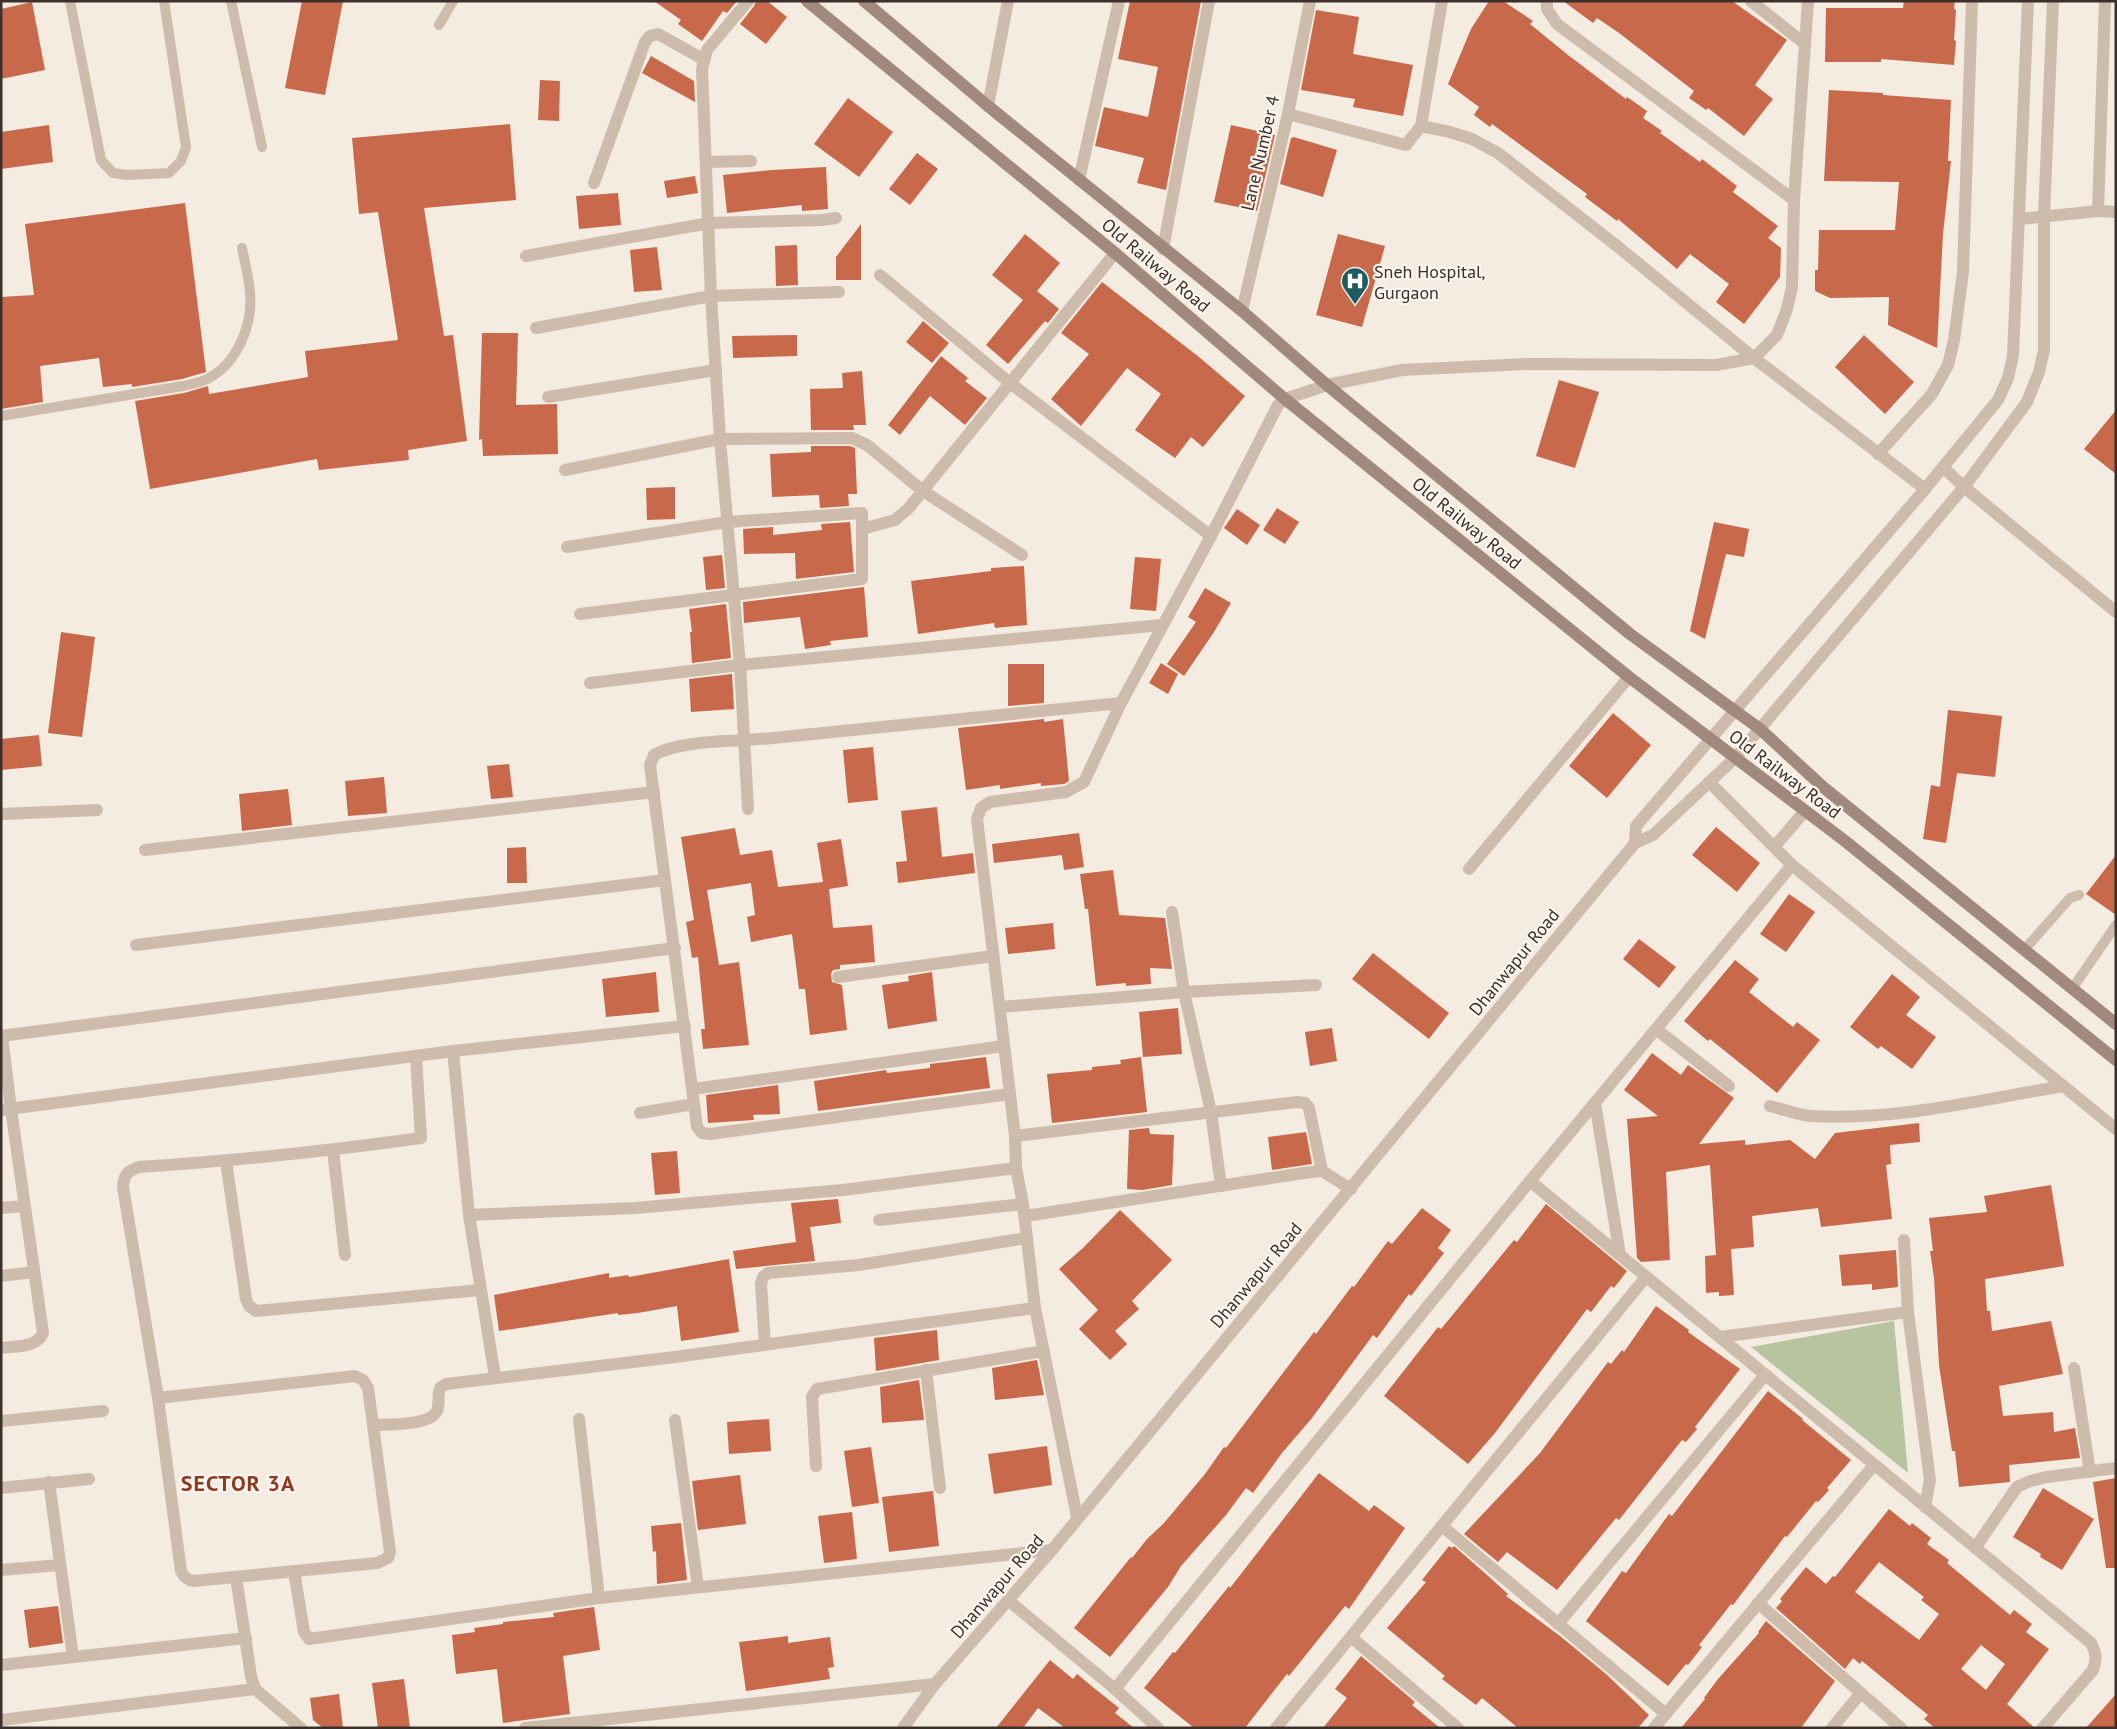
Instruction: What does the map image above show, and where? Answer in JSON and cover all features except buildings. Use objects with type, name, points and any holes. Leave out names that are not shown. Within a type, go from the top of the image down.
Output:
[{"type":"main road","name":"Old Railway Road","points":[[807,1],[1115,253],[1285,399],[1629,676],[1663,700],[1710,740],[1736,757],[1805,810],[2116,1060]]},
{"type":"main road","name":"Old Railway Road","points":[[864,1],[988,106],[1242,311],[1327,385],[1630,634],[1760,729],[1823,787],[2116,1024]]},
{"type":"street","points":[[748,1],[707,50],[703,59],[702,69],[711,296],[720,439],[740,665],[748,809]]},
{"type":"street","points":[[988,106],[1008,1]]},
{"type":"street","points":[[1079,180],[1119,1]]},
{"type":"street","points":[[1163,249],[1209,1]]},
{"type":"street","name":"Lane Number 4","points":[[1242,311],[1288,114],[1310,1]]},
{"type":"street","points":[[1288,114],[1406,145],[1421,126],[1442,1]]},
{"type":"street","points":[[1547,1],[1547,9],[1558,24],[1794,200]]},
{"type":"street","points":[[1751,1],[1805,44]]},
{"type":"street","points":[[1077,1517],[1035,1308],[1024,1210],[1016,1168],[1015,1136],[978,820],[981,808],[990,802],[1066,792],[1078,787],[1090,774],[1121,703],[1211,536],[1278,405],[1285,399],[1327,385],[1402,370],[1528,364],[1716,365],[1754,358],[1777,335],[1787,309],[1792,286],[1794,200],[1808,1]]},
{"type":"street","points":[[1878,454],[1932,394],[1948,365],[1954,340],[1963,272],[1972,1]]},
{"type":"street","name":"Dhanwapur Road","points":[[1635,843],[1636,826],[1998,400],[2008,378],[2013,356],[2028,1]]},
{"type":"street","name":"Dhanwapur Road","points":[[903,1728],[935,1684],[1052,1550],[1077,1517],[1351,1189],[1635,843],[1653,835],[1736,757],[1964,487],[2027,402],[2039,372],[2044,350],[2044,216],[2053,1]]},
{"type":"street","points":[[2098,211],[2109,50],[2105,1]]},
{"type":"street","points":[[594,183],[645,42],[650,36],[658,34],[703,59]]},
{"type":"street","points":[[1421,126],[1472,139],[1498,153],[1618,246],[1754,358],[1925,488]]},
{"type":"street","points":[[706,162],[752,161]]},
{"type":"street","points":[[2019,219],[2098,211],[2116,212]]},
{"type":"street","points":[[526,256],[709,223],[836,218]]},
{"type":"street","points":[[862,529],[895,520],[902,516],[1115,253]]},
{"type":"street","points":[[880,275],[1010,383],[1211,536]]},
{"type":"street","points":[[536,328],[711,296],[839,292]]},
{"type":"street","points":[[548,397],[716,370]]},
{"type":"street","points":[[565,470],[720,439],[852,438],[866,444],[923,491],[1022,555]]},
{"type":"street","points":[[1943,467],[1964,487],[2116,612]]},
{"type":"street","points":[[568,547],[727,522],[862,513],[862,579],[580,614]]},
{"type":"street","points":[[590,683],[740,665],[1162,625]]},
{"type":"street","points":[[1469,870],[1629,676]]},
{"type":"street","points":[[1010,1094],[710,1134],[702,1133],[697,1127],[650,765],[654,755],[679,745],[745,741],[1121,703]]},
{"type":"street","points":[[1709,782],[1792,864],[2116,1129]]},
{"type":"street","points":[[145,850],[654,792]]},
{"type":"street","points":[[1,814],[97,810]]},
{"type":"street","points":[[1774,847],[1805,810]]},
{"type":"street","points":[[1116,1689],[1530,1181],[1792,864]]},
{"type":"street","points":[[136,944],[666,880]]},
{"type":"street","points":[[1172,912],[1184,992],[1211,1112],[1221,1186]]},
{"type":"street","points":[[1,1348],[34,1344],[40,1340],[43,1333],[24,1206],[6,1110],[2,1036],[675,948]]},
{"type":"street","points":[[838,977],[993,956]]},
{"type":"street","points":[[1000,1006],[1184,992],[1316,985]]},
{"type":"street","points":[[6,1110],[453,1051],[685,1026]]},
{"type":"street","points":[[1656,1028],[1729,1086]]},
{"type":"street","points":[[693,1089],[1004,1046]]},
{"type":"street","points":[[453,1051],[469,1215],[495,1377]]},
{"type":"street","points":[[158,1398],[355,1376],[363,1380],[368,1388],[374,1425],[390,1552],[388,1558],[377,1563],[194,1580],[188,1580],[184,1576],[181,1570],[158,1398],[123,1187],[124,1177],[128,1170],[139,1167],[226,1161],[333,1150],[421,1138],[416,1056]]},
{"type":"street","points":[[1770,1106],[1808,1116],[1867,1116],[1900,1113],[2063,1086]]},
{"type":"street","points":[[1015,1136],[1297,1102],[1305,1103],[1308,1108],[1322,1172]]},
{"type":"street","points":[[1595,1103],[1620,1255]]},
{"type":"street","points":[[640,1113],[694,1104]]},
{"type":"street","points":[[333,1150],[345,1255]]},
{"type":"street","points":[[226,1161],[246,1299],[249,1306],[256,1312],[480,1290]]},
{"type":"street","points":[[469,1215],[635,1208],[843,1190],[1016,1168]]},
{"type":"street","points":[[879,1220],[1024,1210],[1221,1186],[1304,1173],[1322,1172],[1351,1189]]},
{"type":"street","points":[[1530,1181],[2091,1643],[2096,1652],[2093,1670],[2042,1728]]},
{"type":"street","points":[[1,1208],[24,1206]]},
{"type":"street","points":[[765,1345],[761,1284],[763,1277],[768,1273],[860,1264],[1027,1238]]},
{"type":"street","points":[[1904,1240],[1908,1312],[1930,1480],[1925,1507]]},
{"type":"street","points":[[1,1276],[34,1272]]},
{"type":"street","points":[[1276,1728],[1646,1277]]},
{"type":"street","points":[[374,1425],[424,1421],[433,1416],[438,1409],[440,1388],[446,1384],[675,1357],[1035,1308]]},
{"type":"street","points":[[1720,1338],[1908,1312]]},
{"type":"street","points":[[816,1466],[812,1397],[817,1389],[1044,1351]]},
{"type":"street","points":[[2074,1368],[2090,1472]]},
{"type":"street","points":[[926,1370],[940,1488]]},
{"type":"street","points":[[1558,1624],[1765,1375]]},
{"type":"street","points":[[1,1421],[103,1411]]},
{"type":"street","points":[[579,1419],[599,1598]]},
{"type":"street","points":[[675,1420],[698,1587]]},
{"type":"street","points":[[1654,1728],[1874,1465]]},
{"type":"street","points":[[1975,1548],[2017,1487],[2030,1481],[2047,1477],[2116,1468]]},
{"type":"street","points":[[1,1488],[89,1478]]},
{"type":"street","points":[[50,1482],[73,1657]]},
{"type":"street","points":[[1442,1526],[1666,1714]]},
{"type":"street","points":[[294,1571],[304,1632],[309,1639],[599,1598],[1052,1550]]},
{"type":"street","points":[[1,1570],[60,1565]]},
{"type":"street","points":[[236,1576],[251,1676],[255,1689],[301,1728]]},
{"type":"street","points":[[1009,1601],[1116,1689],[1158,1728]]},
{"type":"street","points":[[1758,1603],[1901,1728]]},
{"type":"street","points":[[1351,1637],[1458,1728]]},
{"type":"street","points":[[1,1665],[246,1638]]},
{"type":"street","points":[[525,1728],[935,1684]]},
{"type":"street","points":[[1,1720],[255,1689]]},
{"type":"street","points":[[1832,1728],[1860,1694]]},
{"type":"lane","points":[[70,1],[101,160],[113,173],[128,175],[169,173],[181,161],[186,147],[164,1]]},
{"type":"lane","points":[[231,1],[262,147]]},
{"type":"lane","points":[[439,25],[453,1]]},
{"type":"lane","points":[[1,416],[183,386],[207,380],[224,368],[237,350],[250,317],[251,294],[242,248]]},
{"type":"lane","points":[[2025,949],[2070,898],[2079,894]]},
{"type":"lane","points":[[2072,988],[2116,925]]},
{"type":"green space","points":[[1894,1321],[1908,1473],[1751,1347]]},
{"type":"place","name":"Sneh Hospital, Gurgaon","points":[[1355,305]]},
{"type":"district","name":"SECTOR 3A","points":[[238,1483]]}]
